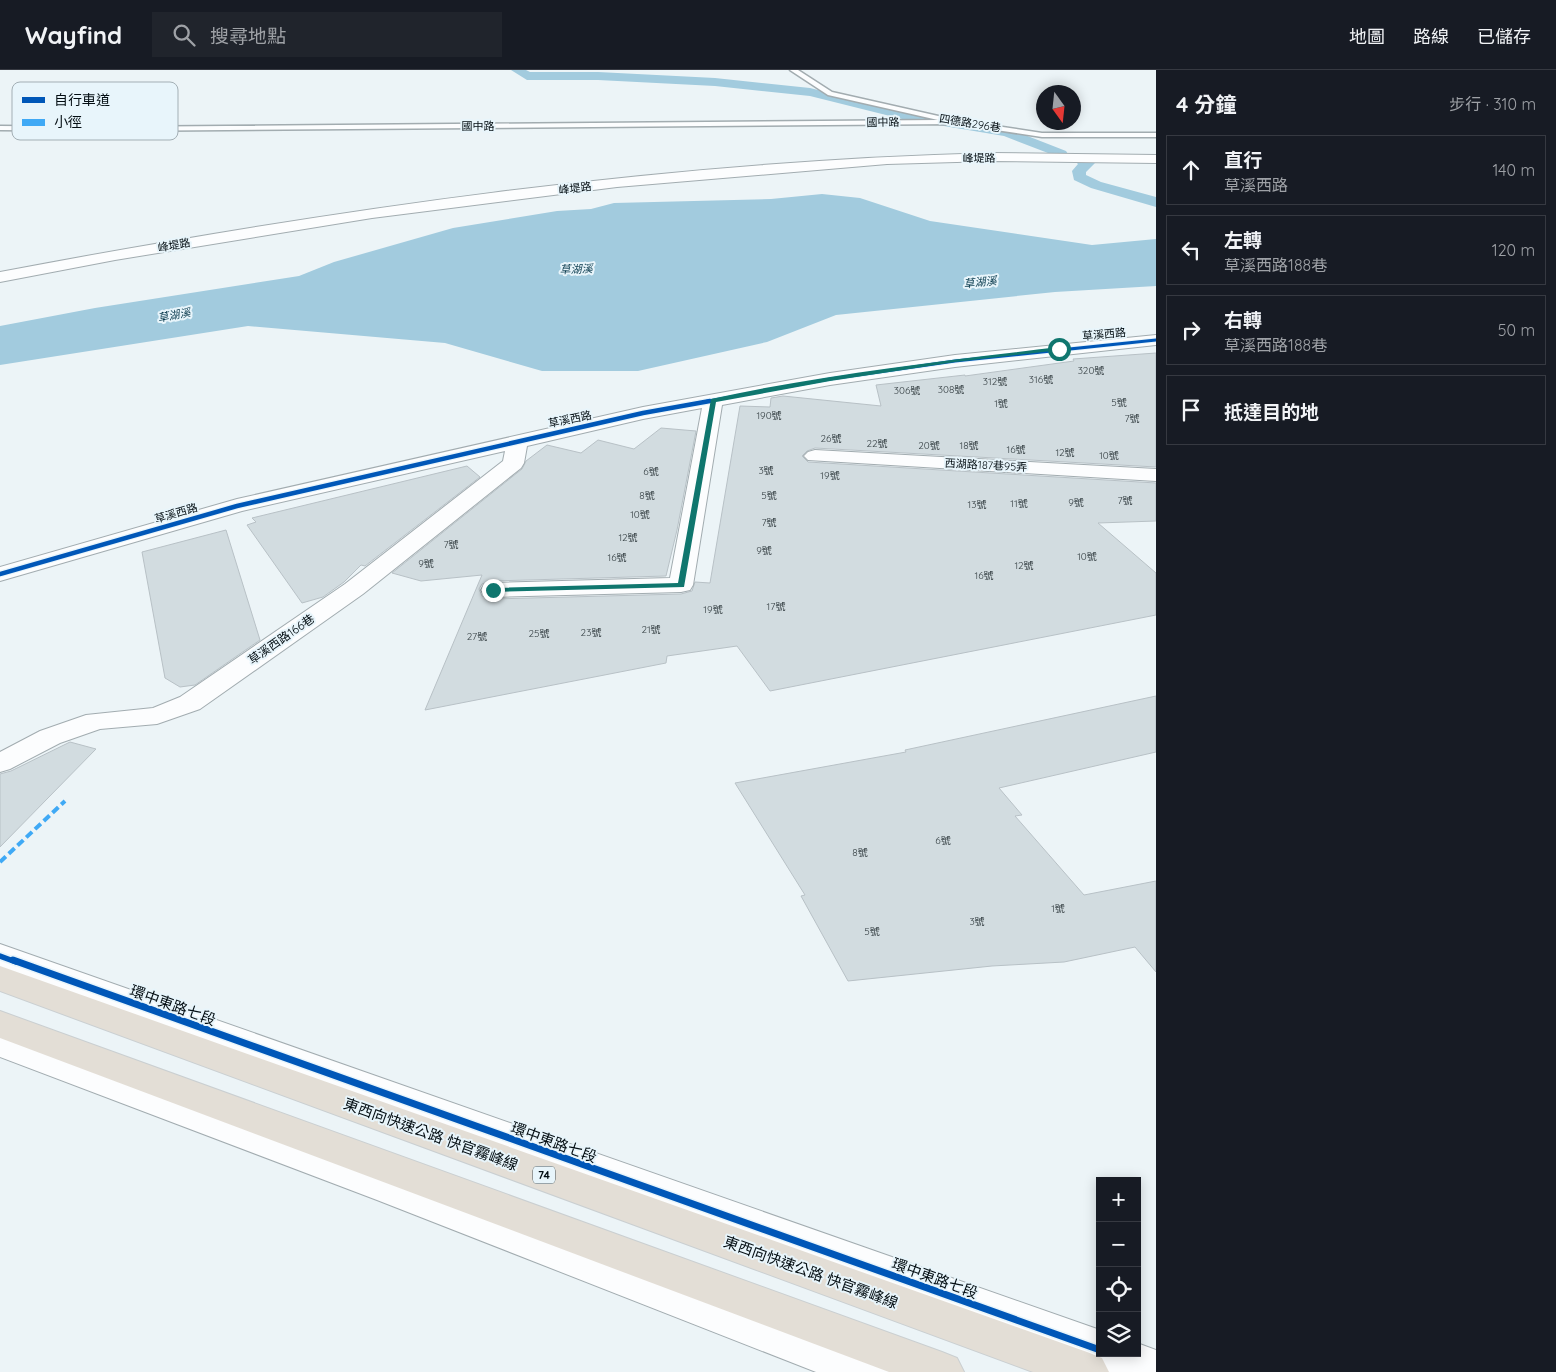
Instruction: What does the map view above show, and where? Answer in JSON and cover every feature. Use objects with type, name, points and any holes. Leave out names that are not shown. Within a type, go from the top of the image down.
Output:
[{"type":"highway","name":"東西向快速公路 快官霧峰線","points":[[0,978],[1087,1372]]},
{"type":"highway","points":[[0,1024],[942,1372]]},
{"type":"street","name":"峰堤路","points":[[0,277],[115,255],[363,214],[617,183],[887,160],[991,157],[1156,159]]},
{"type":"street","name":"草溪西路","points":[[0,574],[237,506],[643,413],[830,379],[964,360],[1156,340]]},
{"type":"street","points":[[493,590],[681,585],[713,400]]},
{"type":"street","name":"草溪西路166巷","points":[[0,763],[50,736],[96,721],[157,716],[190,703],[354,588],[505,469],[512,463],[517,441]]},
{"type":"street","name":"西湖路187巷95弄","points":[[815,456],[1156,475]]},
{"type":"street","name":"環中東路七段","points":[[0,956],[1096,1349]]},
{"type":"street","points":[[0,1043],[392,1189],[868,1372]]},
{"type":"street","points":[[1121,1357],[1156,1370]]},
{"type":"lane","name":"四德路296巷","points":[[793,70],[802,74],[815,87],[830,94],[956,122],[1042,135],[1156,135]]},
{"type":"lane","name":"國中路","points":[[178,129],[956,122]]},
{"type":"water","name":"草湖溪","points":[[822,194],[860,198],[930,221],[1092,245],[1156,239],[1156,286],[1055,292],[836,315],[767,342],[638,371],[542,371],[445,343],[248,326],[0,365],[0,326],[95,308],[299,276],[334,262],[453,228],[557,211],[591,209],[614,203],[771,199]]},
{"type":"building","points":[[1156,353],[1156,467],[815,448],[807,451],[802,456],[808,462],[1156,483],[1156,521],[1098,523],[1156,573],[1156,615],[770,691],[737,646],[667,656],[666,663],[425,710],[482,575],[421,581],[392,573],[522,469],[526,461],[547,445],[581,453],[598,440],[634,449],[661,428],[696,431],[666,576],[493,581],[482,584],[479,589],[482,596],[493,599],[681,594],[692,591],[695,582],[710,583],[740,406],[770,407],[771,398],[783,396],[881,406],[876,385],[965,376],[1074,361],[1073,359]]},
{"type":"building","points":[[467,466],[480,477],[365,566],[361,565],[344,582],[323,597],[302,603],[247,525],[256,522],[252,518]]},
{"type":"building","points":[[226,530],[260,640],[195,685],[180,687],[165,678],[142,552]]},
{"type":"building","points":[[1156,696],[1156,752],[999,788],[1022,815],[1015,816],[1084,895],[1156,881],[1156,972],[1135,947],[1064,962],[992,966],[848,981],[801,896],[805,895],[735,783],[906,752],[905,750]]},
{"type":"building","points":[[70,742],[96,749],[0,847],[0,774],[11,771]]},
{"type":"waterway","points":[[517,70],[527,76],[598,76],[715,82],[810,92],[902,115],[1007,132],[1061,154]]},
{"type":"waterway","points":[[1082,161],[1088,163],[1079,171],[1079,177],[1096,185],[1156,202]]},
{"type":"marked path","points":[[0,862],[65,801]]},
{"type":"cycle path","points":[[0,574],[237,506],[643,413],[830,379],[955,361],[1156,340]]},
{"type":"cycle path","points":[[0,956],[1096,1349]]},
{"type":"route","points":[[493,590],[681,585],[713,400],[830,379],[1008,354],[1059,349]]}]
